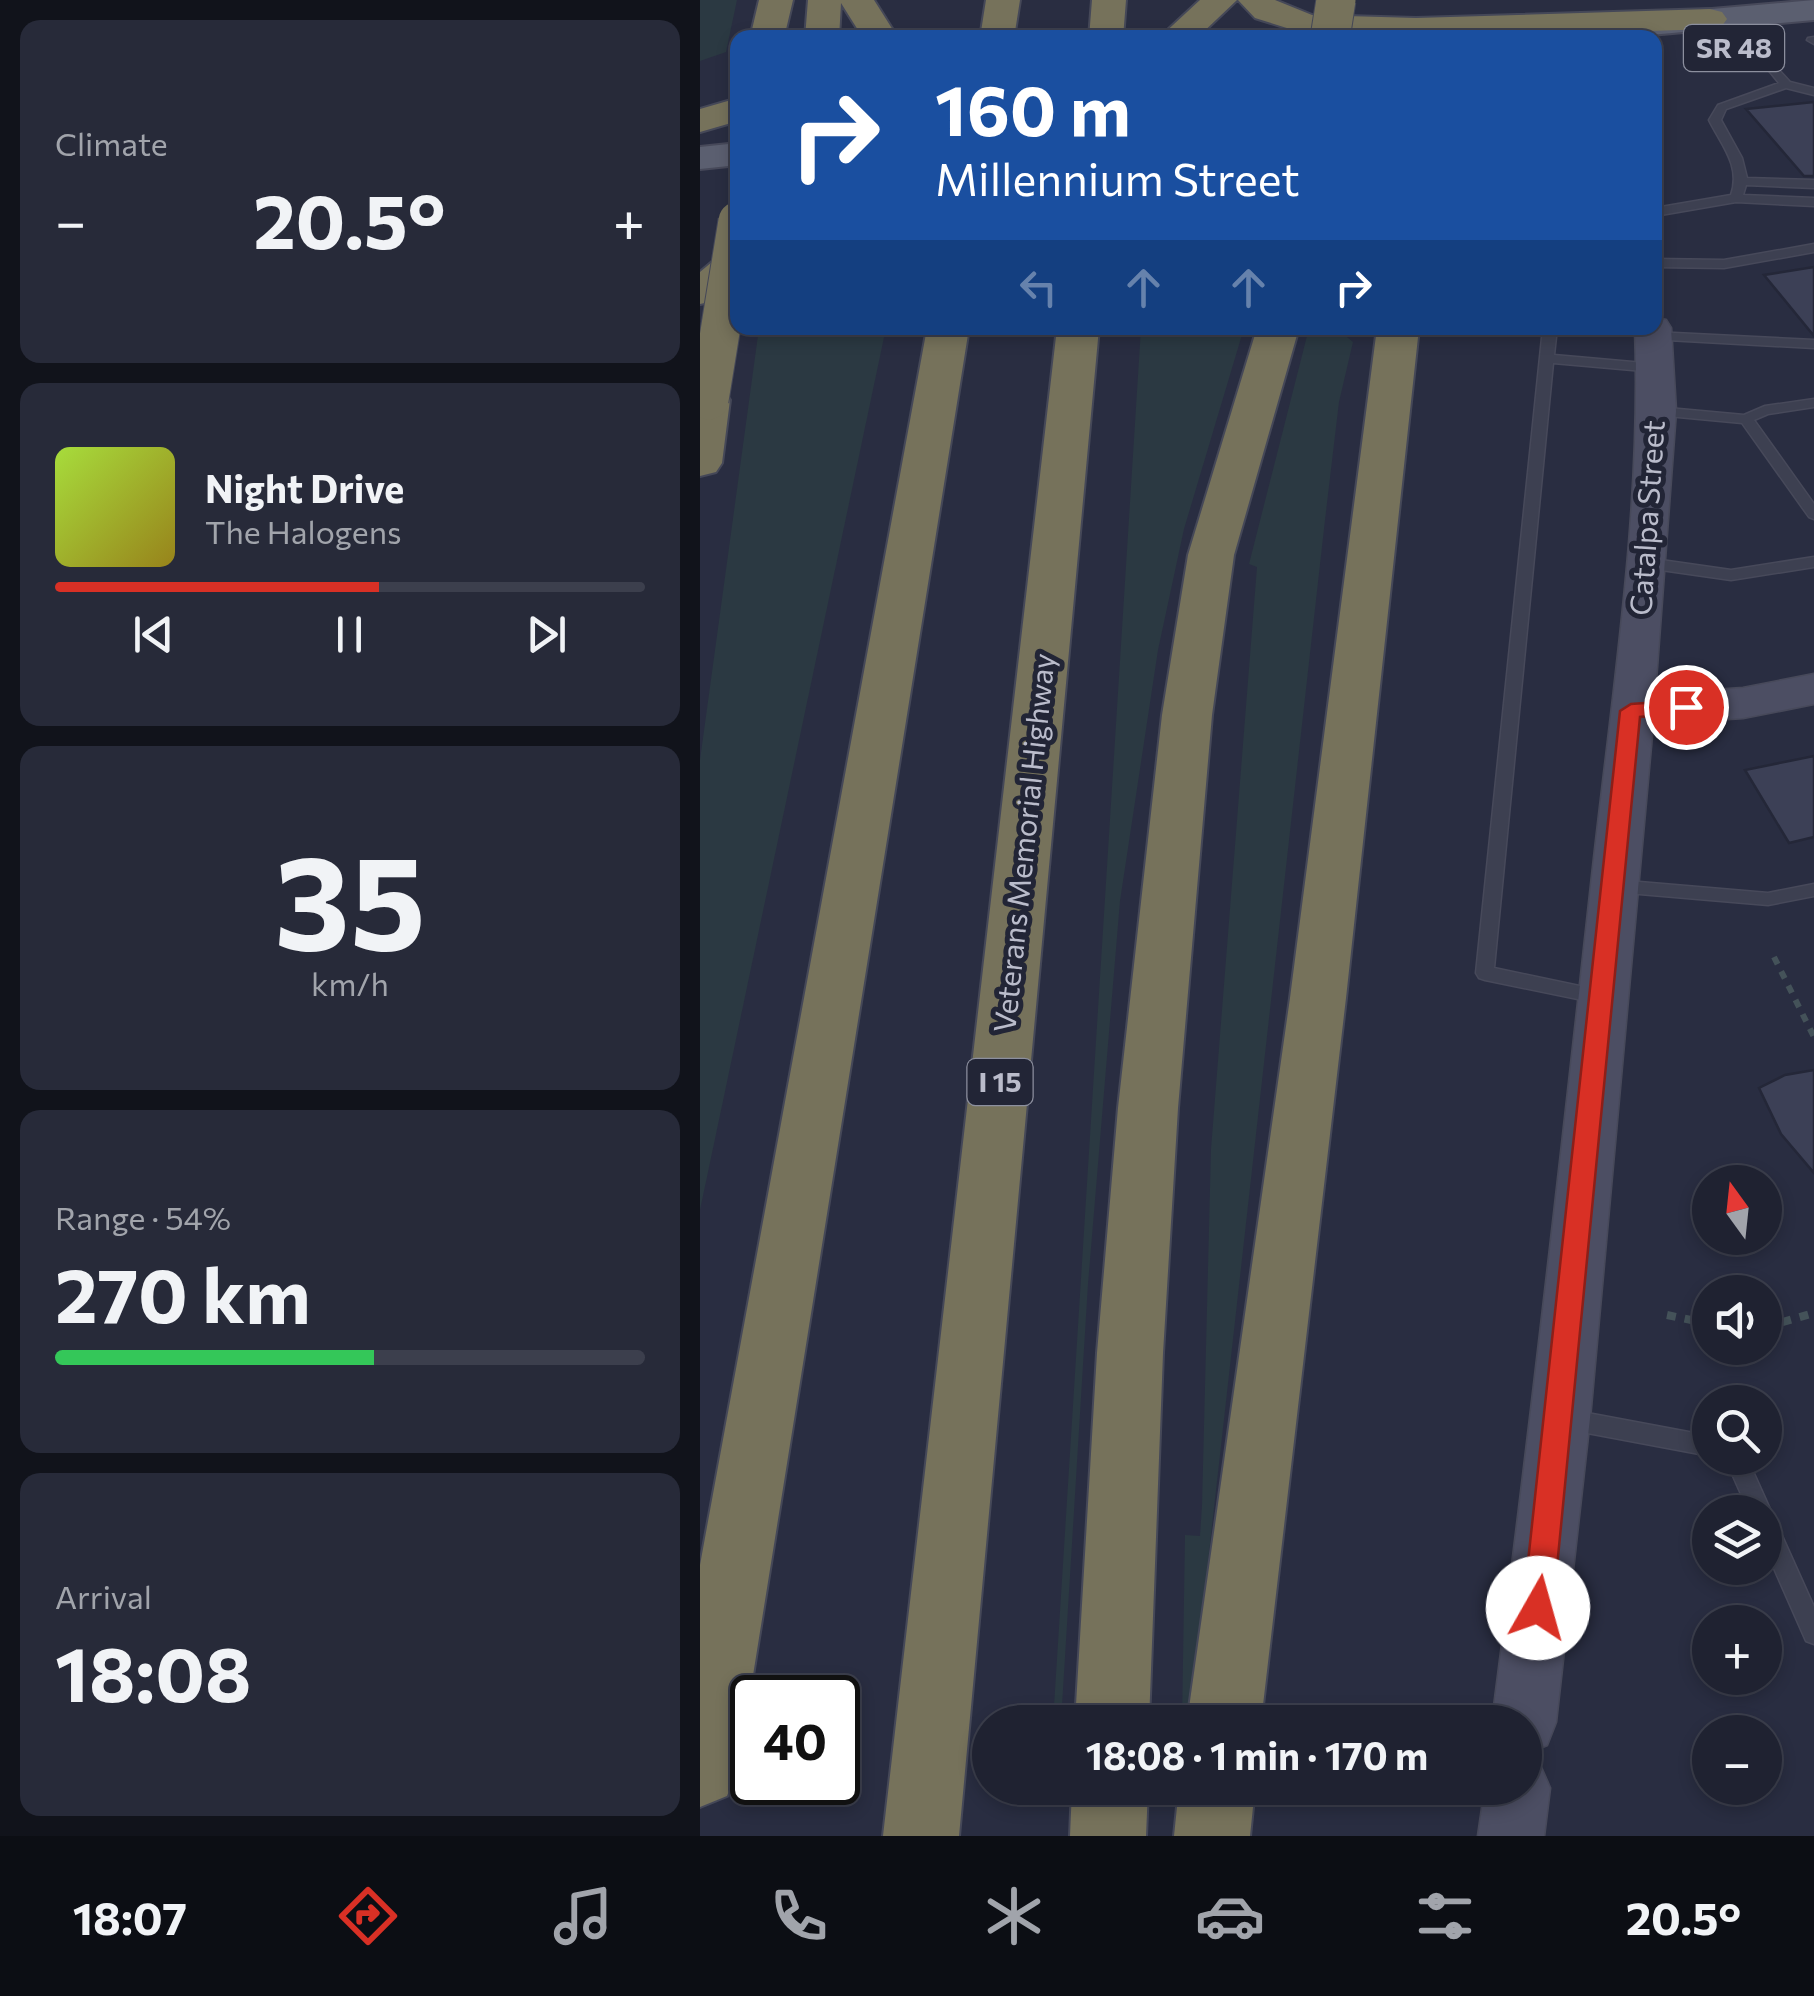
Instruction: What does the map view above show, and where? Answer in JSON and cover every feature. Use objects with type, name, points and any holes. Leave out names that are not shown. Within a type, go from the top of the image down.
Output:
[{"type":"highway","points":[[769,30],[776,0]]},
{"type":"highway","points":[[823,30],[825,0]]},
{"type":"highway","points":[[857,0],[874,30]]},
{"type":"highway","points":[[1185,30],[1220,0]]},
{"type":"highway","points":[[1255,0],[1267,11],[1309,25],[1416,28],[1710,19]]},
{"type":"highway","points":[[1331,30],[1336,0]]},
{"type":"highway","points":[[1661,30],[1710,19]]},
{"type":"highway","points":[[700,121],[730,112]]},
{"type":"highway","points":[[700,146],[730,143]]},
{"type":"highway","points":[[700,292],[730,267]]},
{"type":"highway","points":[[700,463],[730,271]]},
{"type":"highway","points":[[700,1769],[947,335]]},
{"type":"highway","name":"Veterans Memorial Highway","points":[[921,1836],[1077,335]]},
{"type":"highway","points":[[1113,1705],[1146,1127],[1184,734],[1211,554],[1276,335]]},
{"type":"highway","points":[[1378,335],[1389,395]]},
{"type":"highway","points":[[1226,1705],[1318,998],[1397,335]]},
{"type":"highway","points":[[1108,1836],[1109,1805]]},
{"type":"highway","points":[[1212,1836],[1215,1805]]},
{"type":"main road","name":"SR 48","points":[[1587,30],[1710,19],[1814,32]]},
{"type":"main road","name":"SR 48","points":[[1662,56],[1754,46],[1814,32]]},
{"type":"main road","points":[[700,121],[730,119]]},
{"type":"main road","points":[[700,158],[730,155]]},
{"type":"street","name":"Catalpa Street","points":[[1526,1705],[1560,1418],[1648,563],[1657,411],[1654,344]]},
{"type":"street","points":[[1631,711],[1744,703],[1814,689]]},
{"type":"street","points":[[1511,1836],[1515,1805]]},
{"type":"lane","points":[[1754,46],[1786,84]]},
{"type":"lane","points":[[1736,198],[1743,180],[1738,160],[1715,120],[1722,107],[1738,98],[1786,84],[1814,92]]},
{"type":"lane","points":[[1743,180],[1814,184]]},
{"type":"lane","points":[[1662,211],[1736,198],[1814,202]]},
{"type":"lane","points":[[1662,263],[1724,264],[1814,248]]},
{"type":"lane","points":[[1550,335],[1485,973],[1602,998]]},
{"type":"lane","points":[[1549,359],[1654,344],[1814,344]]},
{"type":"lane","points":[[1657,411],[1746,419],[1766,410],[1814,403]]},
{"type":"lane","points":[[1746,419],[1814,514]]},
{"type":"lane","points":[[1648,563],[1731,575],[1814,562]]},
{"type":"lane","points":[[1614,886],[1768,899],[1814,890]]},
{"type":"lane","points":[[1560,1418],[1692,1443]]},
{"type":"lane","points":[[1782,1561],[1814,1632]]},
{"type":"path","points":[[1774,958],[1814,1037]]},
{"type":"path","points":[[1782,1322],[1814,1314]]},
{"type":"path","points":[[1667,1315],[1692,1320]]},
{"type":"shaded area","points":[[700,0],[737,0],[726,52],[700,61]]},
{"type":"shaded area","points":[[758,335],[885,335],[700,1210],[700,760]]},
{"type":"shaded area","points":[[1141,335],[1242,335],[1184,529],[1158,650],[1120,901],[1088,1284],[1062,1705],[1054,1705]]},
{"type":"shaded area","points":[[1307,335],[1344,335],[1353,342],[1339,402],[1325,520],[1192,1705],[1182,1705],[1185,1535],[1200,1536],[1211,1149],[1257,567],[1249,564]]},
{"type":"building","points":[[1814,102],[1814,176],[1804,176],[1746,109]]},
{"type":"building","points":[[1814,267],[1814,336],[1764,275]]},
{"type":"building","points":[[1814,756],[1814,837],[1789,843],[1745,770]]},
{"type":"building","points":[[1814,1070],[1814,1173],[1781,1134],[1759,1088],[1785,1075]]},
{"type":"route","points":[[1538,1608],[1631,711],[1686,707]]}]
